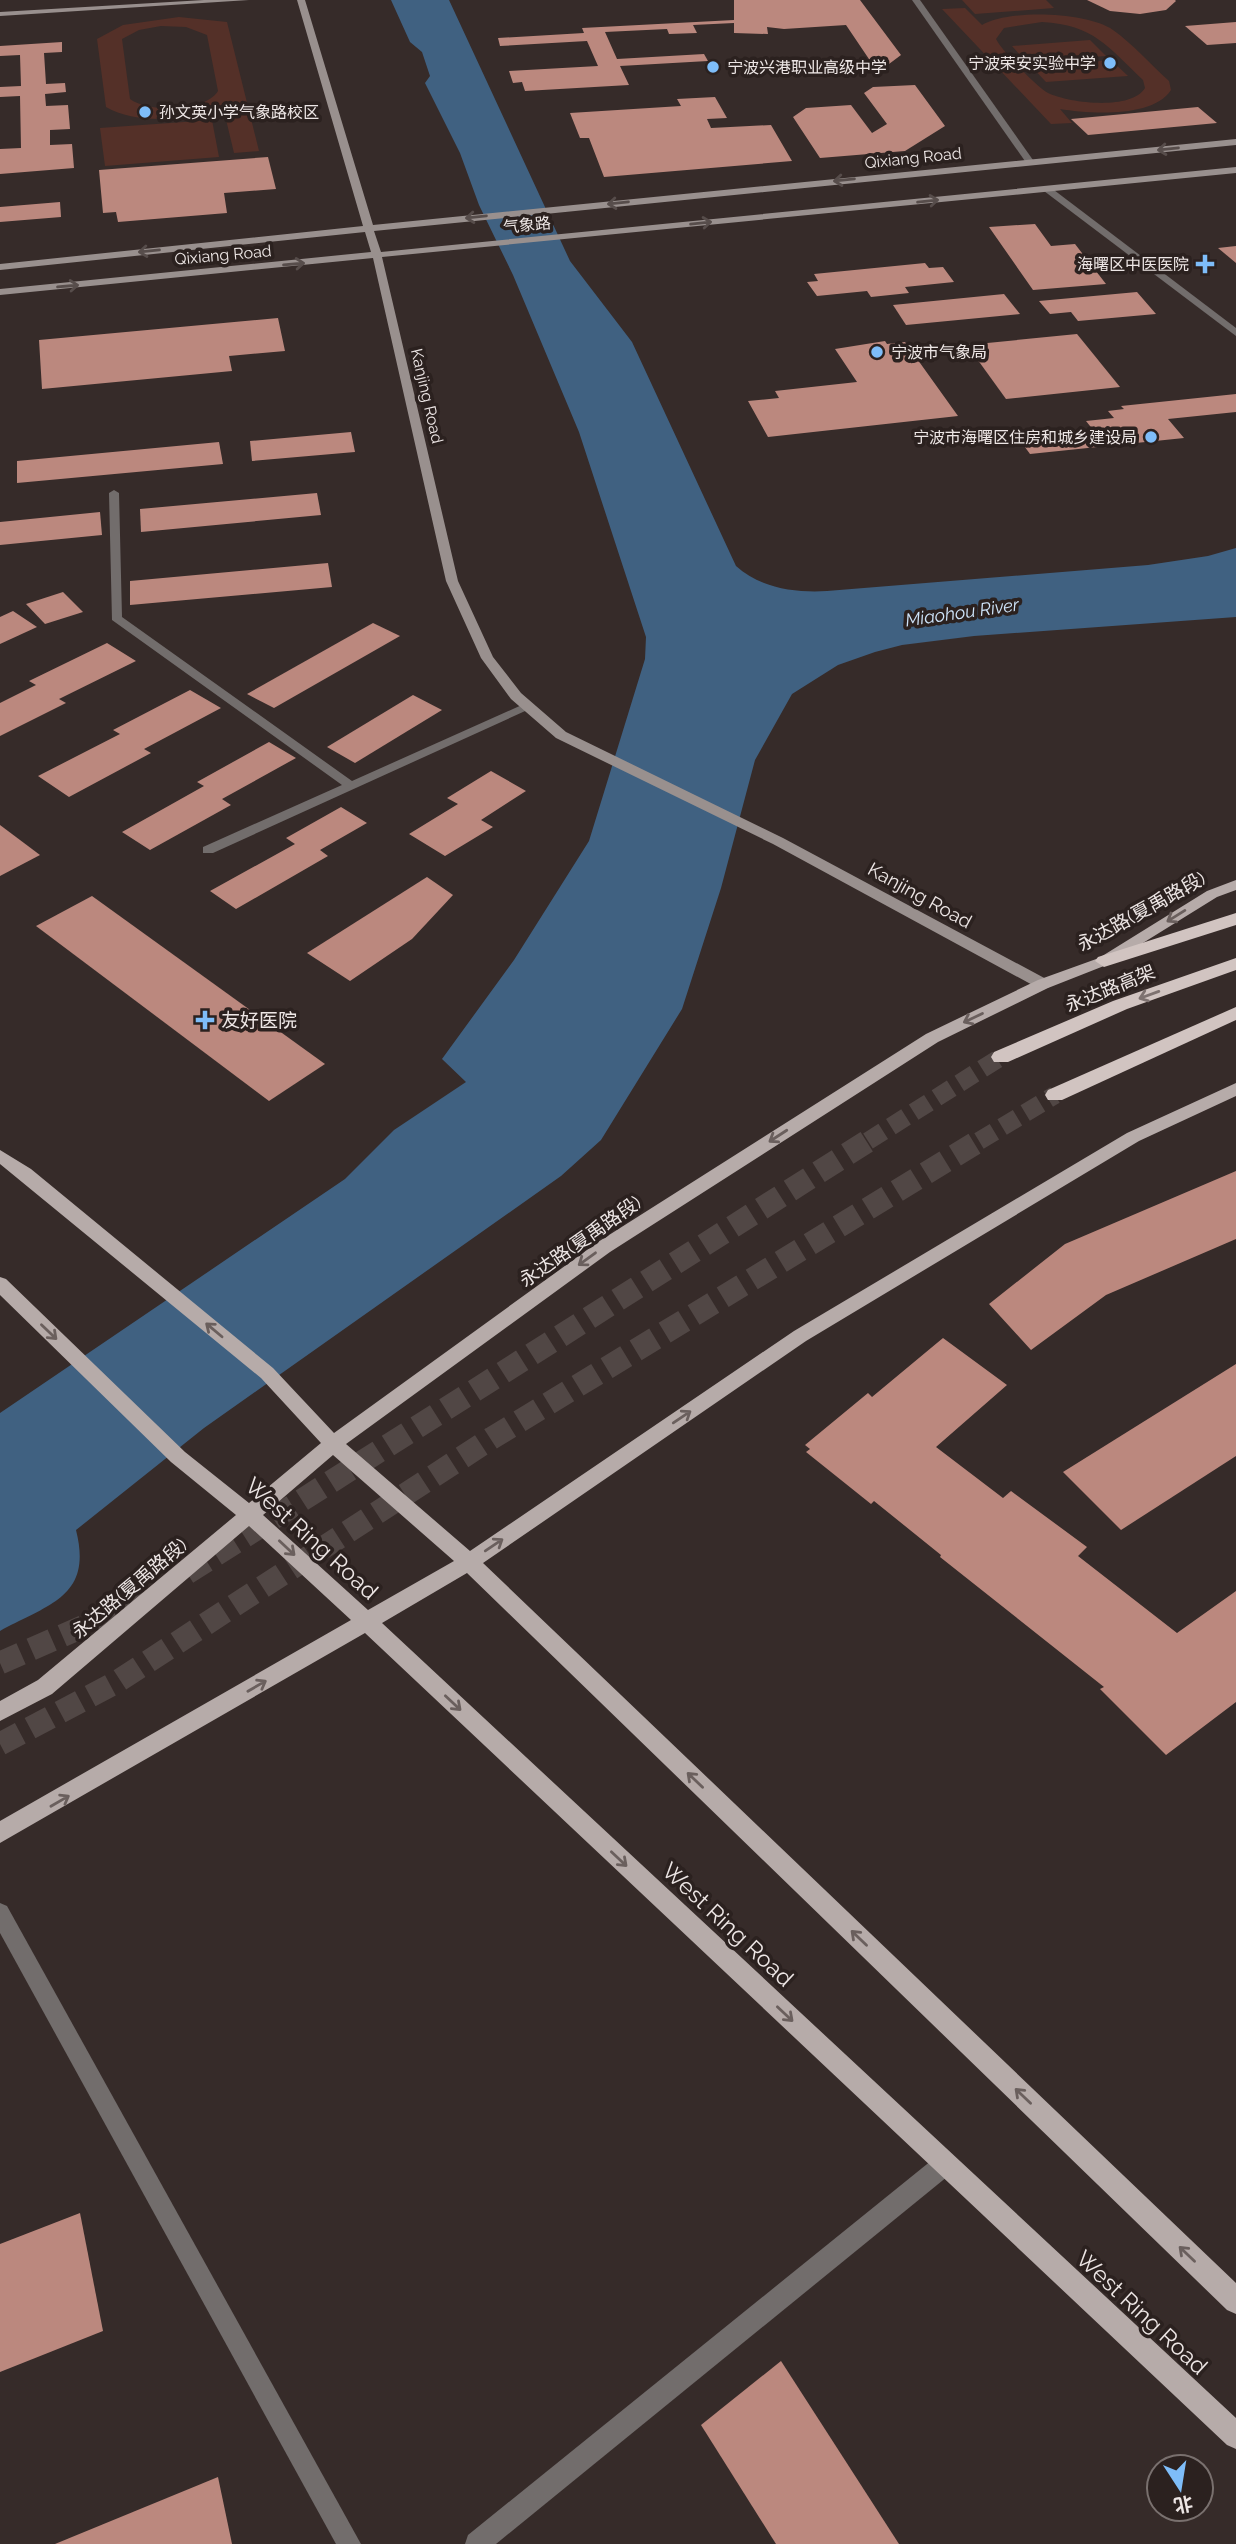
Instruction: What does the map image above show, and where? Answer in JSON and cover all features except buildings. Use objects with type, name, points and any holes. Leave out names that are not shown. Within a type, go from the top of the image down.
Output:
[{"type":"highway","points":[[1104,961],[1236,919]]},
{"type":"highway","name":"永达路高架","points":[[1001,1057],[1120,1005],[1236,964]]},
{"type":"highway","points":[[1055,1096],[1236,1013]]},
{"type":"main road","name":"永达路(夏禹路段)","points":[[0,1712],[45,1687],[333,1444],[604,1247],[932,1038],[1043,984],[1104,961],[1212,894],[1236,885]]},
{"type":"main road","points":[[0,1833],[368,1623],[468,1562],[800,1336],[1133,1137],[1236,1090]]},
{"type":"main road","points":[[0,1156],[25,1173],[267,1373],[333,1444],[468,1562],[1236,2301]]},
{"type":"main road","name":"West Ring Road","points":[[0,1284],[178,1457],[250,1514],[368,1623],[1236,2436]]},
{"type":"street","points":[[0,14],[245,0]]},
{"type":"street","name":"Kanjing Road","points":[[301,0],[377,256],[452,581],[487,658],[516,696],[561,735],[778,841],[1043,984]]},
{"type":"street","points":[[916,0],[1030,162]]},
{"type":"street","name":"Qixiang Road","points":[[592,205],[1236,142]]},
{"type":"street","points":[[1047,189],[1236,170]]},
{"type":"street","points":[[1047,189],[1234,330]]},
{"type":"street","name":"气象路","points":[[449,249],[1047,189]]},
{"type":"street","name":"气象路","points":[[436,221],[592,205]]},
{"type":"street","name":"Qixiang Road","points":[[0,267],[436,221]]},
{"type":"street","name":"Qixiang Road","points":[[0,292],[449,249]]},
{"type":"lane","points":[[114,493],[116,618],[351,786]]},
{"type":"lane","points":[[208,850],[528,707]]},
{"type":"lane","points":[[0,1913],[349,2544]]},
{"type":"lane","points":[[477,2544],[945,2164]]},
{"type":"shaded area","points":[[962,0],[1046,0],[1054,8],[975,14]]},
{"type":"shaded area","points":[[965,8],[982,25],[1010,16],[1028,15],[1067,16],[1101,24],[1135,48],[1169,81],[1171,90],[1162,99],[1136,110],[1104,113],[1060,109],[1072,123],[1051,124],[942,9]],"holes":[[[1042,22],[1060,24],[1087,33],[1109,47],[1143,80],[1145,88],[1127,100],[1114,102],[1084,102],[1058,97],[1036,83],[1012,60],[996,39],[1004,28]]]},
{"type":"shaded area","points":[[179,17],[227,22],[259,151],[234,153],[223,107],[180,118],[148,119],[119,113],[106,107],[97,39],[123,25]],"holes":[[[161,26],[186,27],[207,35],[218,91],[201,103],[176,108],[150,107],[130,99],[122,39],[139,30]]]},
{"type":"shaded area","points":[[1090,40],[1106,56],[1026,62],[1012,46]]},
{"type":"shaded area","points":[[1111,60],[1128,76],[1046,82],[1031,66]]},
{"type":"shaded area","points":[[212,120],[219,157],[105,166],[100,128]]},
{"type":"water","name":"Miaohou River","points":[[391,0],[449,0],[570,261],[632,342],[736,566],[756,579],[779,588],[827,591],[1148,565],[1208,556],[1236,548],[1236,617],[974,636],[902,645],[838,665],[792,694],[755,760],[721,888],[682,1009],[601,1140],[561,1176],[204,1428],[76,1530],[80,1552],[78,1570],[63,1596],[0,1631],[0,1413],[345,1179],[394,1130],[466,1082],[442,1059],[514,960],[589,841],[645,659],[646,637],[579,432],[513,275],[479,205],[460,153],[425,83],[430,76],[422,52],[410,42]]},
{"type":"tunnel","points":[[868,1141],[1001,1057]]},
{"type":"tunnel","points":[[979,1141],[1055,1095]]},
{"type":"tunnel","points":[[187,1573],[871,1139]]},
{"type":"tunnel","points":[[0,1744],[115,1683],[492,1438],[982,1139]]},
{"type":"tunnel","points":[[0,1663],[148,1598]]},
{"type":"place","name":"宁波荣安实验中学","points":[[1110,63]]},
{"type":"place","name":"宁波兴港职业高级中学","points":[[713,67]]},
{"type":"place","name":"孙文英小学气象路校区","points":[[145,112]]},
{"type":"place","name":"海曙区中医医院","points":[[1205,264]]},
{"type":"place","name":"宁波市气象局","points":[[877,352]]},
{"type":"place","name":"宁波市海曙区住房和城乡建设局","points":[[1151,437]]},
{"type":"place","name":"友好医院","points":[[205,1020]]}]
